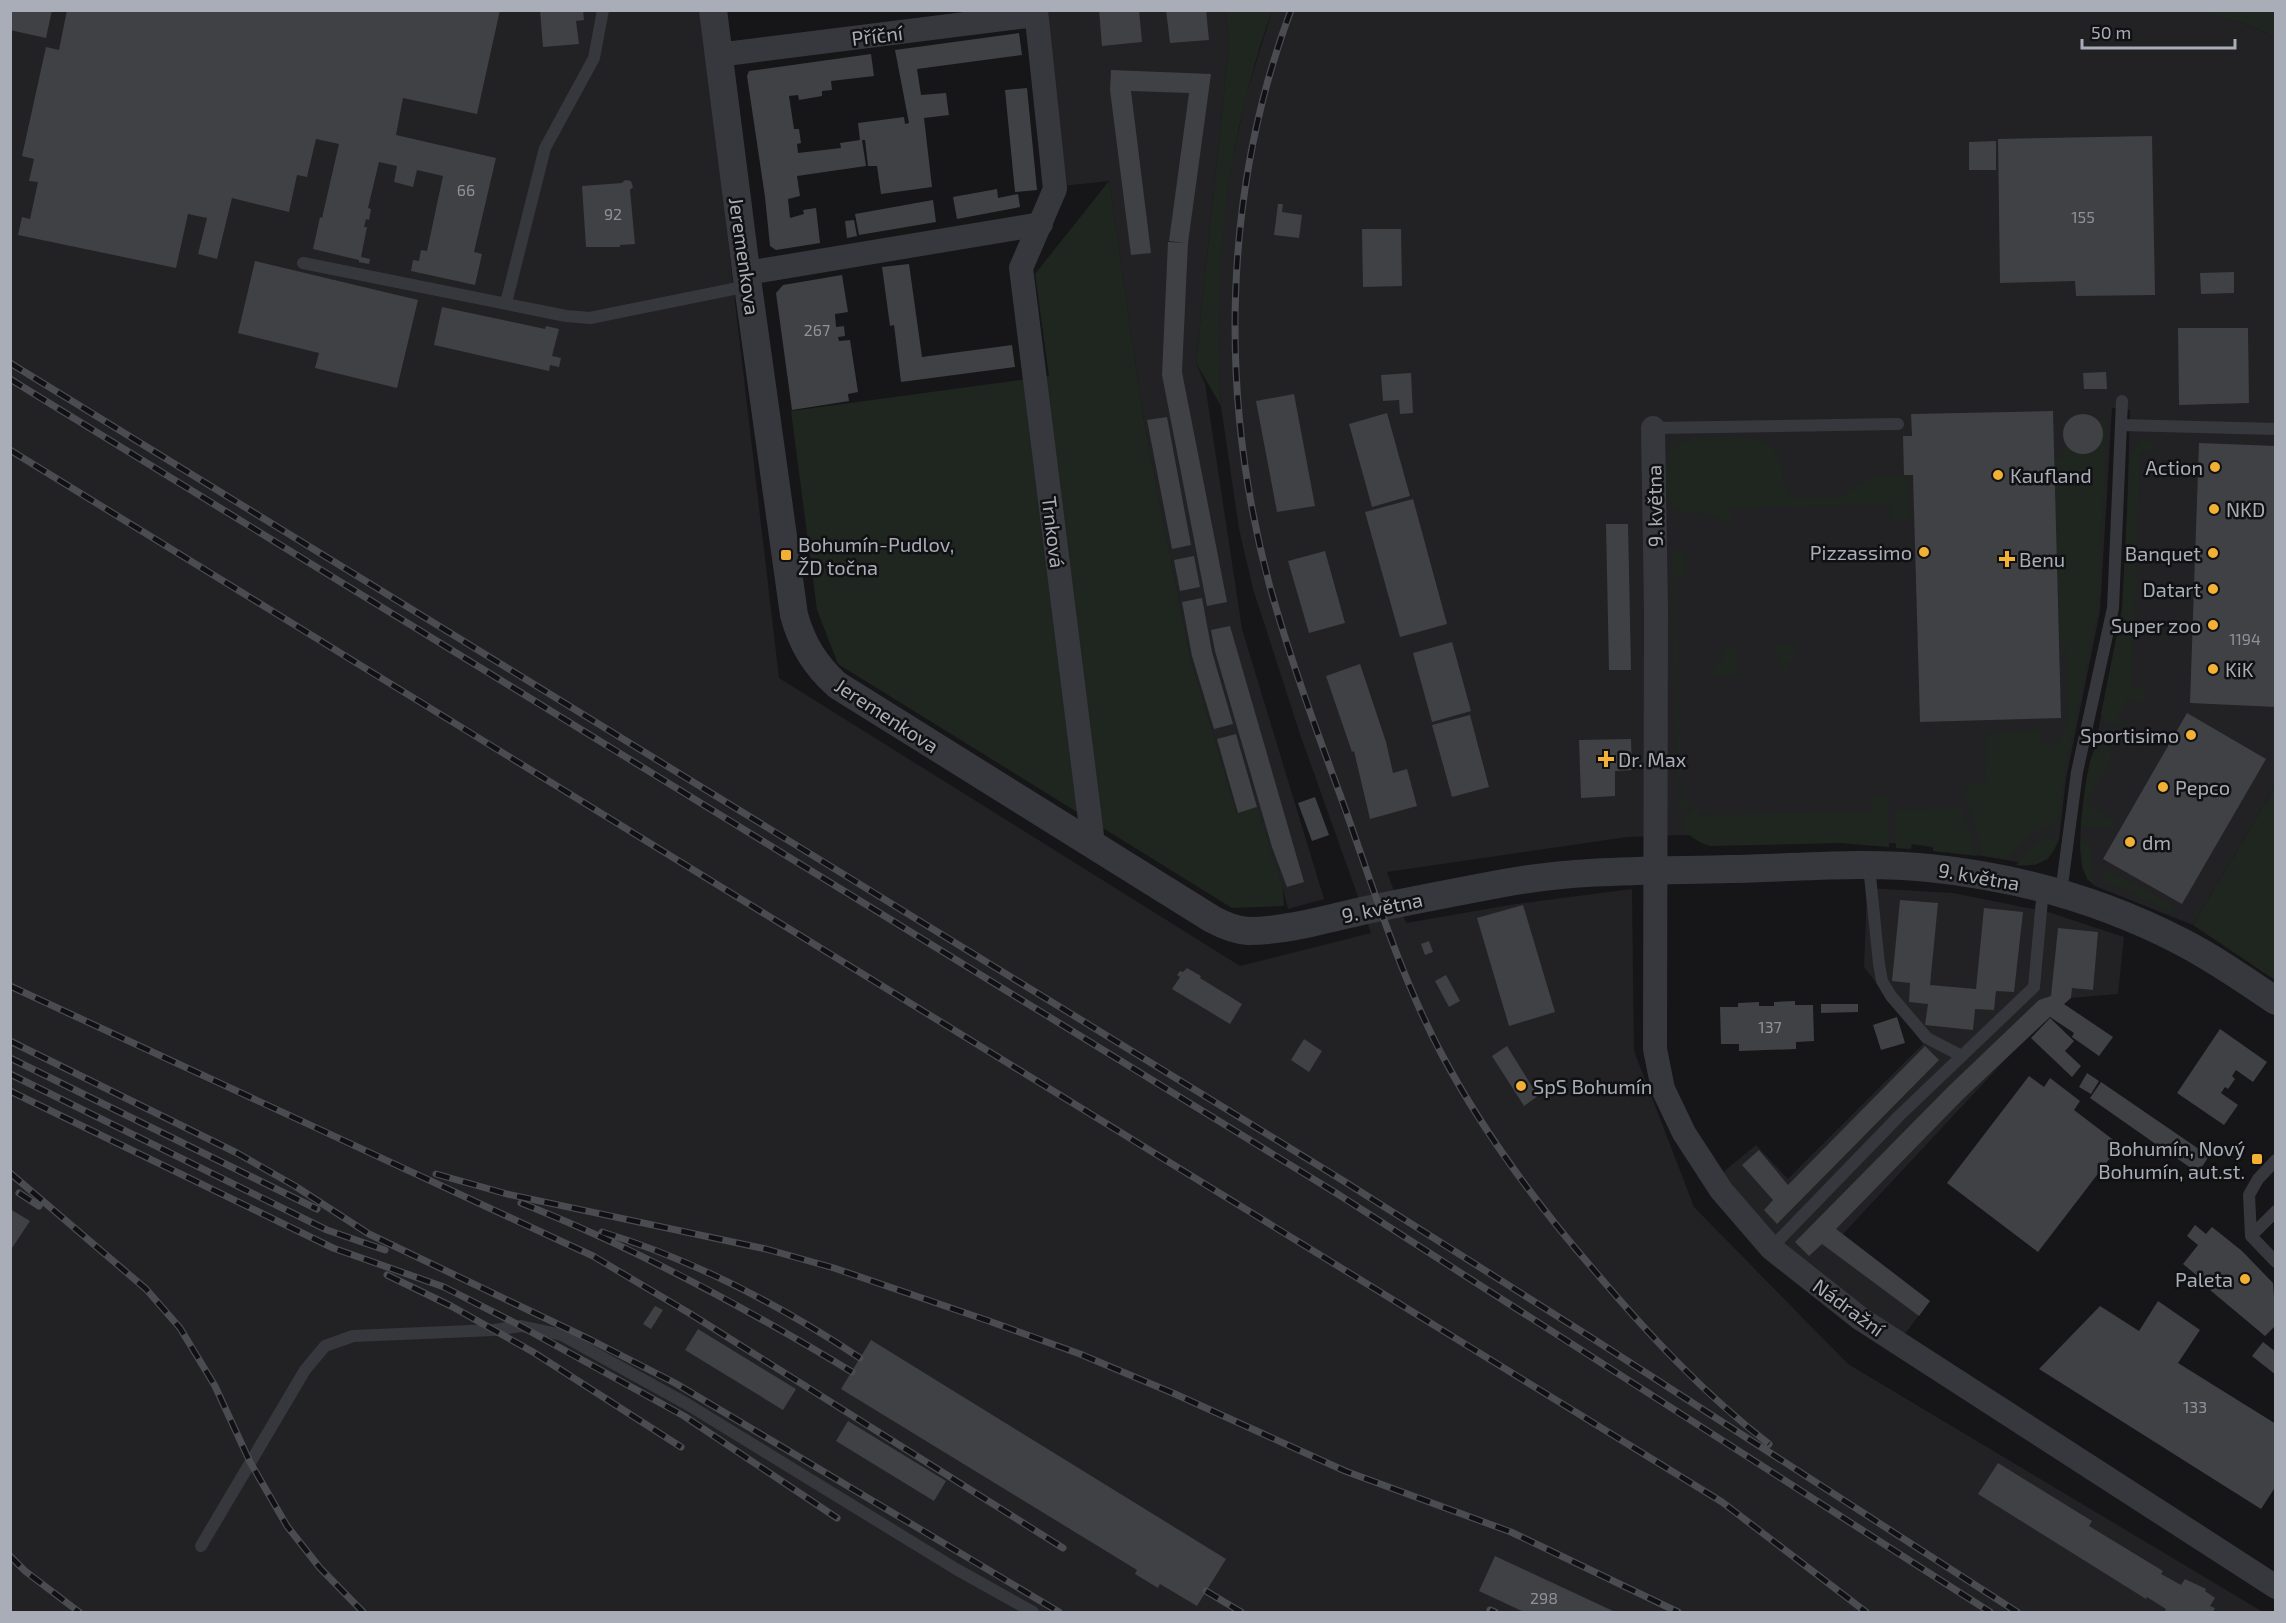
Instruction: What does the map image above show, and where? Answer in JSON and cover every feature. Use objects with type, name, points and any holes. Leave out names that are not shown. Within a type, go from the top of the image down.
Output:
[{"type":"street","name":"Jeremenkova","points":[[713,10],[792,600],[798,631],[812,659],[837,685],[1225,925],[1248,931],[1289,927]]},
{"type":"street","name":"Příční","points":[[718,55],[1036,13]]},
{"type":"street","name":"Trnková","points":[[1036,13],[1055,189],[1021,268],[1093,844]]},
{"type":"street","points":[[748,279],[1041,224]]},
{"type":"street","name":"9. května","points":[[1653,429],[1656,610],[1654,871]]},
{"type":"street","name":"9. května","points":[[1289,927],[1508,882],[1654,871],[1869,866],[1927,867],[1986,875],[2052,890],[2128,916],[2183,942],[2276,1001]]},
{"type":"street","name":"Nádražní","points":[[1654,871],[1653,1016],[1655,1049],[1663,1089],[1678,1123],[1702,1164],[1721,1190],[1771,1248],[1861,1319],[2276,1587]]},
{"type":"lane","points":[[506,303],[545,148],[594,58],[603,10]]},
{"type":"lane","points":[[303,263],[566,316],[590,318],[748,279]]},
{"type":"lane","points":[[1771,1248],[1900,1115],[2034,987],[2052,890],[2113,608],[2121,401]]},
{"type":"lane","points":[[1653,429],[1898,424]]},
{"type":"lane","points":[[2121,425],[2276,429]]},
{"type":"lane","points":[[1869,866],[1882,981],[1891,996],[1927,1038],[1962,1056]]},
{"type":"lane","points":[[2276,1160],[2258,1179],[2249,1195],[2251,1236],[2276,1262]]},
{"type":"lane","points":[[2251,1236],[2276,1211]]},
{"type":"lane","points":[[201,1546],[305,1370],[326,1346],[353,1336],[494,1330],[521,1326],[562,1335],[677,1399],[956,1569],[1033,1612]]},
{"type":"shaded area","points":[[2199,10],[2243,23],[2275,37],[2275,786],[2193,925],[2095,886],[2087,879],[2082,867],[2081,820],[2117,642],[2125,587],[2130,410],[2112,408],[2100,611],[2066,779],[2059,840],[2048,859],[2035,865],[1912,844],[1680,835],[1627,837],[1387,872],[1406,923],[1516,904],[1632,889],[1634,1051],[1694,1207],[1848,1364],[2263,1612],[11,1612],[11,11],[701,11],[779,678],[1240,966],[1371,933],[1300,734],[1253,589],[1239,529],[1221,406],[1218,287],[1223,224],[1232,163],[1246,95],[1272,11]]},
{"type":"shaded area","points":[[1048,11],[1226,11],[1229,45],[1196,363],[1205,384],[1242,629],[1324,899],[1288,909],[1256,807],[1237,813],[1190,657],[1144,421],[1109,181],[1062,186]]},
{"type":"shaded area","points":[[1226,11],[1272,11],[1256,59],[1244,108],[1226,206],[1219,305],[1221,406],[1196,363],[1229,45]]},
{"type":"shaded area","points":[[2199,11],[2275,11],[2275,37],[2243,23]]},
{"type":"shaded area","points":[[1109,181],[1144,421],[1190,657],[1237,813],[1257,807],[1283,888],[1284,906],[1232,908],[838,664],[817,610],[791,411],[1049,376],[1035,274]]},
{"type":"shaded area","points":[[2107,418],[2098,611],[2065,772],[2058,825],[2036,831],[2008,858],[1983,855],[1964,791],[1971,783],[1986,782],[1985,737],[1995,732],[2041,730],[2041,744],[2057,744],[2067,726],[2067,650],[2060,651],[2054,459],[2061,458],[2065,443],[2075,452],[2092,451],[2097,447],[2103,435],[2098,421]]},
{"type":"shaded area","points":[[1743,437],[1763,442],[1773,449],[1780,460],[1785,486],[1794,497],[1839,498],[1872,476],[1908,475],[1909,519],[1891,520],[1890,504],[1730,508],[1730,524],[1700,513],[1676,510],[1668,501],[1666,493],[1666,463],[1674,446],[1691,439]]},
{"type":"shaded area","points":[[2142,439],[2152,443],[2156,451],[2140,451],[2132,687],[2147,688],[2142,705],[2129,698],[2117,719],[2129,726],[2125,729],[2107,723],[2101,714],[2122,609],[2130,454]]},
{"type":"shaded area","points":[[1680,550],[1685,555],[1686,575],[1675,575],[1682,799],[1694,799],[1679,814],[1672,554]]},
{"type":"shaded area","points":[[1780,645],[1796,645],[1797,660],[1788,660],[1789,675],[1785,675],[1774,648]]},
{"type":"shaded area","points":[[1736,647],[1737,676],[1714,677],[1713,662],[1723,661],[1723,648]]},
{"type":"shaded area","points":[[2098,745],[2109,746],[2112,757],[2086,803],[2115,821],[2109,828],[2081,827],[2085,786],[2092,755]]},
{"type":"shaded area","points":[[2275,786],[2275,980],[2193,925]]},
{"type":"shaded area","points":[[1873,795],[1888,795],[1889,847],[1840,843],[1710,846],[1686,831],[1682,822],[1698,806],[1699,815],[1873,811]]},
{"type":"shaded area","points":[[1962,808],[1977,856],[1933,851],[1933,846],[1912,844],[1911,849],[1896,848],[1895,810]]},
{"type":"shaded area","points":[[2059,839],[2048,857],[2037,864],[2016,865],[2041,840]]},
{"type":"shaded area","points":[[2081,840],[2089,841],[2095,886],[2090,882],[2082,866]]},
{"type":"shaded area","points":[[2104,868],[2176,907],[2173,914],[2105,881]]},
{"type":"shaded area","points":[[1867,888],[1953,893],[2048,912],[2124,937],[2118,994],[2071,998],[2006,1059],[1843,1234],[1930,1301],[1904,1335],[1785,1249],[1722,1173],[1756,1145],[1788,1179],[1923,1044],[1864,967]]},
{"type":"building","points":[[10,10],[52,10],[46,38],[10,30]]},
{"type":"building","points":[[67,10],[500,10],[477,114],[403,98],[396,135],[496,158],[474,252],[482,254],[475,285],[411,271],[413,260],[419,261],[421,250],[427,251],[443,176],[417,170],[413,187],[394,182],[397,166],[379,162],[368,208],[371,209],[369,220],[366,219],[364,227],[367,227],[361,257],[370,259],[369,264],[313,249],[339,144],[316,139],[307,177],[297,175],[289,212],[232,198],[217,259],[198,254],[207,218],[188,214],[176,268],[18,235],[22,217],[30,219],[38,182],[29,181],[34,159],[22,156],[46,47],[59,50]]},
{"type":"building","points":[[540,10],[583,10],[584,20],[576,21],[579,44],[543,47]]},
{"type":"building","points":[[1099,10],[1139,10],[1142,42],[1102,46]]},
{"type":"building","points":[[1166,10],[1206,10],[1209,40],[1170,43]]},
{"type":"building","points":[[1019,33],[1022,55],[917,69],[921,95],[946,93],[949,115],[924,118],[932,187],[881,194],[877,166],[868,166],[865,140],[862,140],[866,166],[797,176],[800,196],[788,199],[790,218],[804,214],[803,210],[816,208],[820,243],[776,250],[770,246],[747,76],[749,71],[871,54],[874,76],[831,81],[832,90],[822,91],[822,96],[799,100],[798,95],[789,96],[794,129],[799,129],[801,143],[797,144],[798,153],[841,148],[840,143],[860,140],[858,123],[904,117],[905,124],[909,123],[895,50]]},
{"type":"building","points":[[1111,70],[1211,74],[1188,243],[1182,372],[1227,602],[1207,606],[1162,375],[1168,242],[1186,243],[1169,241],[1189,93],[1131,91],[1151,253],[1131,255],[1110,90]]},
{"type":"building","points":[[1027,88],[1037,190],[1015,192],[1005,90]]},
{"type":"building","points":[[2152,136],[2155,295],[2076,296],[2075,281],[2000,283],[1998,139]]},
{"type":"building","points":[[1996,141],[1996,170],[1969,170],[1969,142]]},
{"type":"building","points":[[625,180],[631,181],[633,187],[630,190],[635,244],[620,245],[620,247],[586,247],[582,186],[622,183]]},
{"type":"building","points":[[997,189],[998,198],[1018,194],[1020,207],[957,219],[953,197]]},
{"type":"building","points":[[933,200],[936,222],[859,235],[855,214]]},
{"type":"building","points":[[1278,204],[1283,204],[1282,212],[1302,215],[1299,238],[1274,235]]},
{"type":"building","points":[[854,220],[857,236],[847,238],[845,221]]},
{"type":"building","points":[[1362,229],[1401,229],[1402,286],[1363,287]]},
{"type":"building","points":[[255,261],[418,300],[397,388],[315,368],[319,353],[238,333]]},
{"type":"building","points":[[909,264],[922,357],[1012,345],[1015,367],[901,382],[894,325],[890,326],[882,267]]},
{"type":"building","points":[[2234,272],[2234,293],[2201,294],[2200,273]]},
{"type":"building","points":[[842,275],[848,312],[835,314],[836,327],[844,326],[845,336],[838,337],[839,341],[850,340],[858,392],[848,394],[849,401],[792,410],[776,293],[783,285]]},
{"type":"building","points":[[442,307],[545,329],[546,326],[559,329],[552,356],[561,358],[559,367],[550,365],[549,371],[434,345]]},
{"type":"building","points":[[2178,328],[2248,328],[2249,403],[2179,405]]},
{"type":"building","points":[[2106,372],[2107,389],[2084,389],[2083,373]]},
{"type":"building","points":[[1411,373],[1413,413],[1400,414],[1399,400],[1383,401],[1381,375]]},
{"type":"building","points":[[1294,394],[1315,506],[1277,512],[1256,401]]},
{"type":"building","points":[[2053,411],[2061,718],[1920,722],[1913,475],[1904,475],[1903,436],[1912,436],[1911,414]]},
{"type":"building","points":[[1387,413],[1410,496],[1372,507],[1349,424]]},
{"type":"building","points":[[2083,414],[2097,420],[2103,434],[2097,448],[2083,454],[2069,448],[2063,434],[2069,420]]},
{"type":"building","points":[[1167,417],[1191,545],[1172,549],[1147,420]]},
{"type":"building","points":[[2199,443],[2276,446],[2276,707],[2190,703]]},
{"type":"building","points":[[1413,499],[1447,624],[1400,637],[1365,512]]},
{"type":"building","points":[[1606,524],[1628,524],[1631,670],[1609,670]]},
{"type":"building","points":[[1325,551],[1345,623],[1309,633],[1288,561]]},
{"type":"building","points":[[1194,556],[1200,587],[1180,591],[1174,560]]},
{"type":"building","points":[[1202,598],[1212,652],[1233,724],[1214,729],[1192,656],[1182,602]]},
{"type":"building","points":[[1230,626],[1304,882],[1287,887],[1272,847],[1215,651],[1211,630]]},
{"type":"building","points":[[1452,642],[1471,711],[1432,722],[1413,653]]},
{"type":"building","points":[[1360,664],[1386,742],[1393,773],[1407,769],[1417,806],[1370,819],[1354,751],[1352,752],[1326,676]]},
{"type":"building","points":[[2187,713],[2266,759],[2182,904],[2103,859]]},
{"type":"building","points":[[1470,715],[1489,787],[1452,797],[1432,725]]},
{"type":"building","points":[[1236,734],[1257,807],[1238,813],[1217,739]]},
{"type":"building","points":[[1631,739],[1632,770],[1615,771],[1615,796],[1581,798],[1579,740]]},
{"type":"building","points":[[1315,797],[1329,835],[1312,841],[1298,803]]},
{"type":"building","points":[[1900,900],[1938,903],[1930,985],[1976,989],[1984,908],[2023,912],[2014,992],[1996,991],[1994,1010],[1975,1009],[1973,1030],[1925,1025],[1928,1004],[1909,1002],[1910,983],[1892,981]]},
{"type":"building","points":[[1523,905],[1555,1012],[1509,1026],[1477,918]]},
{"type":"building","points":[[2058,928],[2098,932],[2093,990],[2072,988],[2071,998],[2064,1004],[2113,1037],[2099,1056],[2072,1037],[2074,1033],[2050,1017],[2052,1015],[1962,1100],[1836,1229],[1930,1301],[1919,1316],[1822,1244],[1809,1256],[1795,1242],[1948,1087],[2039,1000],[2051,996]]},
{"type":"building","points":[[1429,941],[1433,952],[1425,955],[1421,944]]},
{"type":"building","points":[[1187,968],[1242,1004],[1230,1024],[1172,989],[1180,977],[1177,975]]},
{"type":"building","points":[[1446,975],[1460,1001],[1449,1007],[1435,981]]},
{"type":"building","points":[[1795,1001],[1795,1005],[1813,1005],[1814,1041],[1796,1042],[1796,1049],[1739,1051],[1739,1044],[1721,1044],[1720,1007],[1738,1007],[1738,1003],[1759,1002],[1759,1006],[1774,1006],[1774,1002]]},
{"type":"building","points":[[1821,1004],[1858,1004],[1858,1012],[1821,1013]]},
{"type":"building","points":[[1897,1017],[1905,1043],[1881,1050],[1873,1025]]},
{"type":"building","points":[[2050,1018],[2074,1041],[2065,1051],[2081,1066],[2072,1077],[2031,1038]]},
{"type":"building","points":[[2220,1029],[2267,1062],[2253,1082],[2236,1070],[2232,1076],[2235,1079],[2228,1089],[2225,1087],[2221,1093],[2238,1105],[2224,1125],[2177,1093]]},
{"type":"building","points":[[1304,1039],[1322,1051],[1309,1072],[1291,1060]]},
{"type":"building","name":"SpS Bohumín","points":[[1507,1046],[1538,1096],[1524,1106],[1492,1056]]},
{"type":"building","points":[[1925,1046],[1939,1060],[1777,1224],[1764,1210],[1773,1200],[1742,1165],[1759,1150],[1788,1185]]},
{"type":"building","points":[[2087,1073],[2099,1081],[2091,1094],[2079,1087]]},
{"type":"building","points":[[2029,1076],[2044,1087],[2050,1078],[2080,1101],[2074,1110],[2120,1145],[2038,1252],[1947,1183]]},
{"type":"building","points":[[2101,1082],[2209,1156],[2198,1173],[2175,1157],[2176,1155],[2171,1152],[2170,1154],[2090,1098]]},
{"type":"building","points":[[10,1209],[30,1221],[10,1251]]},
{"type":"building","points":[[2195,1225],[2206,1234],[2212,1227],[2242,1251],[2273,1283],[2276,1325],[2265,1336],[2183,1264],[2198,1245],[2187,1236]]},
{"type":"building","points":[[2158,1301],[2200,1330],[2178,1363],[2276,1424],[2276,1486],[2261,1509],[2039,1369],[2100,1306],[2139,1331]]},
{"type":"building","points":[[655,1306],[663,1310],[651,1329],[643,1324]]},
{"type":"building","points":[[698,1329],[796,1389],[783,1410],[685,1350]]},
{"type":"building","points":[[871,1340],[1226,1559],[1197,1606],[1160,1584],[1158,1588],[1135,1574],[1137,1570],[841,1389]]},
{"type":"building","points":[[2263,1342],[2276,1352],[2276,1375],[2252,1356]]},
{"type":"building","points":[[848,1421],[946,1481],[934,1501],[836,1441]]},
{"type":"building","points":[[1998,1463],[2092,1521],[2089,1526],[2163,1571],[2161,1574],[2181,1585],[2185,1579],[2206,1589],[2205,1591],[2215,1598],[2210,1606],[2215,1608],[2213,1612],[2165,1611],[2166,1609],[2147,1597],[2146,1599],[1978,1494]]},
{"type":"building","points":[[1495,1556],[1613,1611],[1524,1612],[1479,1591]]},
{"type":"railway","points":[[1291,10],[1268,80],[1251,151],[1241,224],[1236,297],[1236,370],[1242,443],[1253,515],[1270,587],[1295,667],[1399,960],[1426,1023],[1474,1111],[1511,1166],[1551,1218],[1634,1316],[1721,1404],[1769,1444]]},
{"type":"railway","points":[[10,363],[1342,1180],[2017,1612]]},
{"type":"railway","points":[[10,379],[1336,1193],[1990,1612]]},
{"type":"railway","points":[[10,450],[1722,1502],[1866,1612]]},
{"type":"railway","points":[[10,986],[593,1256],[689,1313],[1063,1548]]},
{"type":"railway","points":[[10,1041],[237,1153],[295,1186],[369,1234],[591,1340],[675,1383],[1059,1612]]},
{"type":"railway","points":[[10,1058],[317,1209]]},
{"type":"railway","points":[[10,1074],[327,1230],[385,1250]]},
{"type":"railway","points":[[10,1091],[333,1248],[444,1287],[515,1323],[684,1416],[837,1518]]},
{"type":"railway","points":[[10,1173],[146,1289],[180,1328],[215,1386],[250,1462],[287,1526],[320,1568],[363,1612]]},
{"type":"railway","points":[[436,1174],[507,1194],[766,1249],[834,1268],[986,1320],[1080,1354],[1345,1471],[1511,1532],[1678,1612]]},
{"type":"railway","points":[[19,1193],[39,1206]]},
{"type":"railway","points":[[521,1203],[606,1239],[690,1280],[852,1372]]},
{"type":"railway","points":[[602,1232],[670,1256],[736,1286],[799,1320],[860,1358]]},
{"type":"railway","points":[[387,1275],[451,1306],[533,1352],[681,1447]]},
{"type":"railway","points":[[10,1556],[25,1571],[79,1612]]},
{"type":"railway","points":[[1206,1591],[1241,1612]]},
{"type":"railway","points":[[1490,1610],[1495,1612]]},
{"type":"place","name":"Action","points":[[2215,467]]},
{"type":"place","name":"Kaufland","points":[[1998,475]]},
{"type":"place","name":"NKD","points":[[2214,509]]},
{"type":"place","name":"Pizzassimo","points":[[1924,552]]},
{"type":"place","name":"Banquet","points":[[2213,553]]},
{"type":"place","name":"Bohumín-Pudlov, ŽD točna","points":[[786,555]]},
{"type":"place","name":"Benu","points":[[2007,559]]},
{"type":"place","name":"Datart","points":[[2213,589]]},
{"type":"place","name":"Super zoo","points":[[2213,625]]},
{"type":"place","name":"KiK","points":[[2213,669]]},
{"type":"place","name":"Sportisimo","points":[[2191,735]]},
{"type":"place","name":"Dr. Max","points":[[1606,759]]},
{"type":"place","name":"Pepco","points":[[2163,787]]},
{"type":"place","name":"dm","points":[[2130,842]]},
{"type":"place","name":"SpS Bohumín","points":[[1521,1086]]},
{"type":"place","name":"Bohumín, Nový Bohumín, aut.st.","points":[[2257,1159]]},
{"type":"place","name":"Paleta","points":[[2245,1279]]}]
